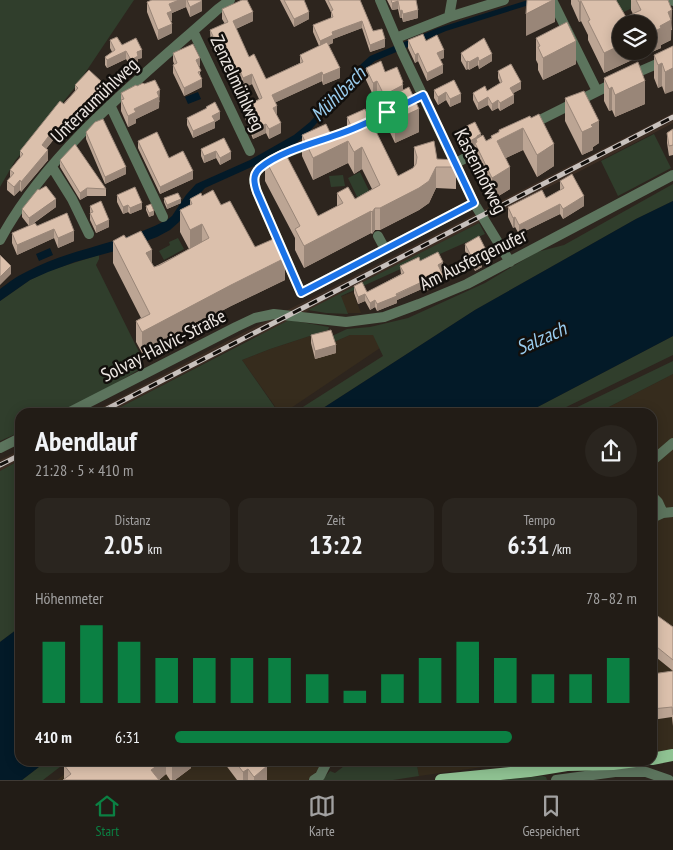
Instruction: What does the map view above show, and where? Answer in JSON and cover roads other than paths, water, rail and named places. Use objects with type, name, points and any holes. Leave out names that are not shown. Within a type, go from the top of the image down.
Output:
[{"type":"main road","points":[[657,758],[673,755]]},
{"type":"main road","points":[[441,780],[530,771],[554,766]]},
{"type":"street","name":"Unteraumühlweg","points":[[0,240],[13,215],[52,167],[110,105],[230,0]]},
{"type":"street","name":"Kastenhofweg","points":[[380,0],[474,203],[510,262]]},
{"type":"street","points":[[449,17],[452,0]]},
{"type":"street","points":[[399,44],[449,17],[504,0]]},
{"type":"street","points":[[552,0],[597,91]]},
{"type":"street","name":"Zenzelmühlweg","points":[[193,31],[250,151]]},
{"type":"street","points":[[520,130],[597,91],[673,57]]},
{"type":"street","points":[[423,95],[352,130],[292,151],[265,164],[255,174],[253,182],[301,293],[474,203]]},
{"type":"street","points":[[110,105],[163,217]]},
{"type":"street","points":[[456,163],[495,143]]},
{"type":"street","points":[[52,167],[72,199],[89,234]]},
{"type":"street","name":"Am Ausfergenufer","points":[[274,314],[346,322],[384,316],[419,304],[510,262],[673,175]]},
{"type":"street","points":[[378,236],[385,249]]},
{"type":"street","name":"Solvay-Halvic-Straße","points":[[78,408],[236,327],[255,318],[274,314]]},
{"type":"street","points":[[0,448],[15,440]]},
{"type":"street","points":[[657,457],[673,443]]},
{"type":"street","points":[[657,501],[668,512]]},
{"type":"street","points":[[314,780],[320,776],[325,766]]},
{"type":"street","points":[[556,780],[566,766]]},
{"type":"street","points":[[556,780],[615,772],[646,772],[669,780]]},
{"type":"water","name":"Mühlbach","points":[[528,0],[545,0],[446,31],[375,61],[364,70],[308,133],[295,144],[256,165],[205,188],[193,201],[179,222],[170,230],[133,246],[75,262],[48,272],[30,280],[0,301],[0,289],[43,264],[132,235],[167,220],[196,184],[250,160],[294,135],[310,122],[370,56],[438,28]]},
{"type":"water","points":[[198,92],[201,99],[188,104],[185,97]]},
{"type":"water","name":"Salzach","points":[[673,201],[673,336],[536,408],[323,408],[475,310],[636,219]]},
{"type":"water","points":[[50,248],[53,255],[39,261],[36,254]]},
{"type":"water","points":[[15,631],[15,766],[40,766],[22,780],[0,780],[0,642]]},
{"type":"railway","points":[[109,408],[673,117]]},
{"type":"railway","points":[[0,465],[15,458]]}]
